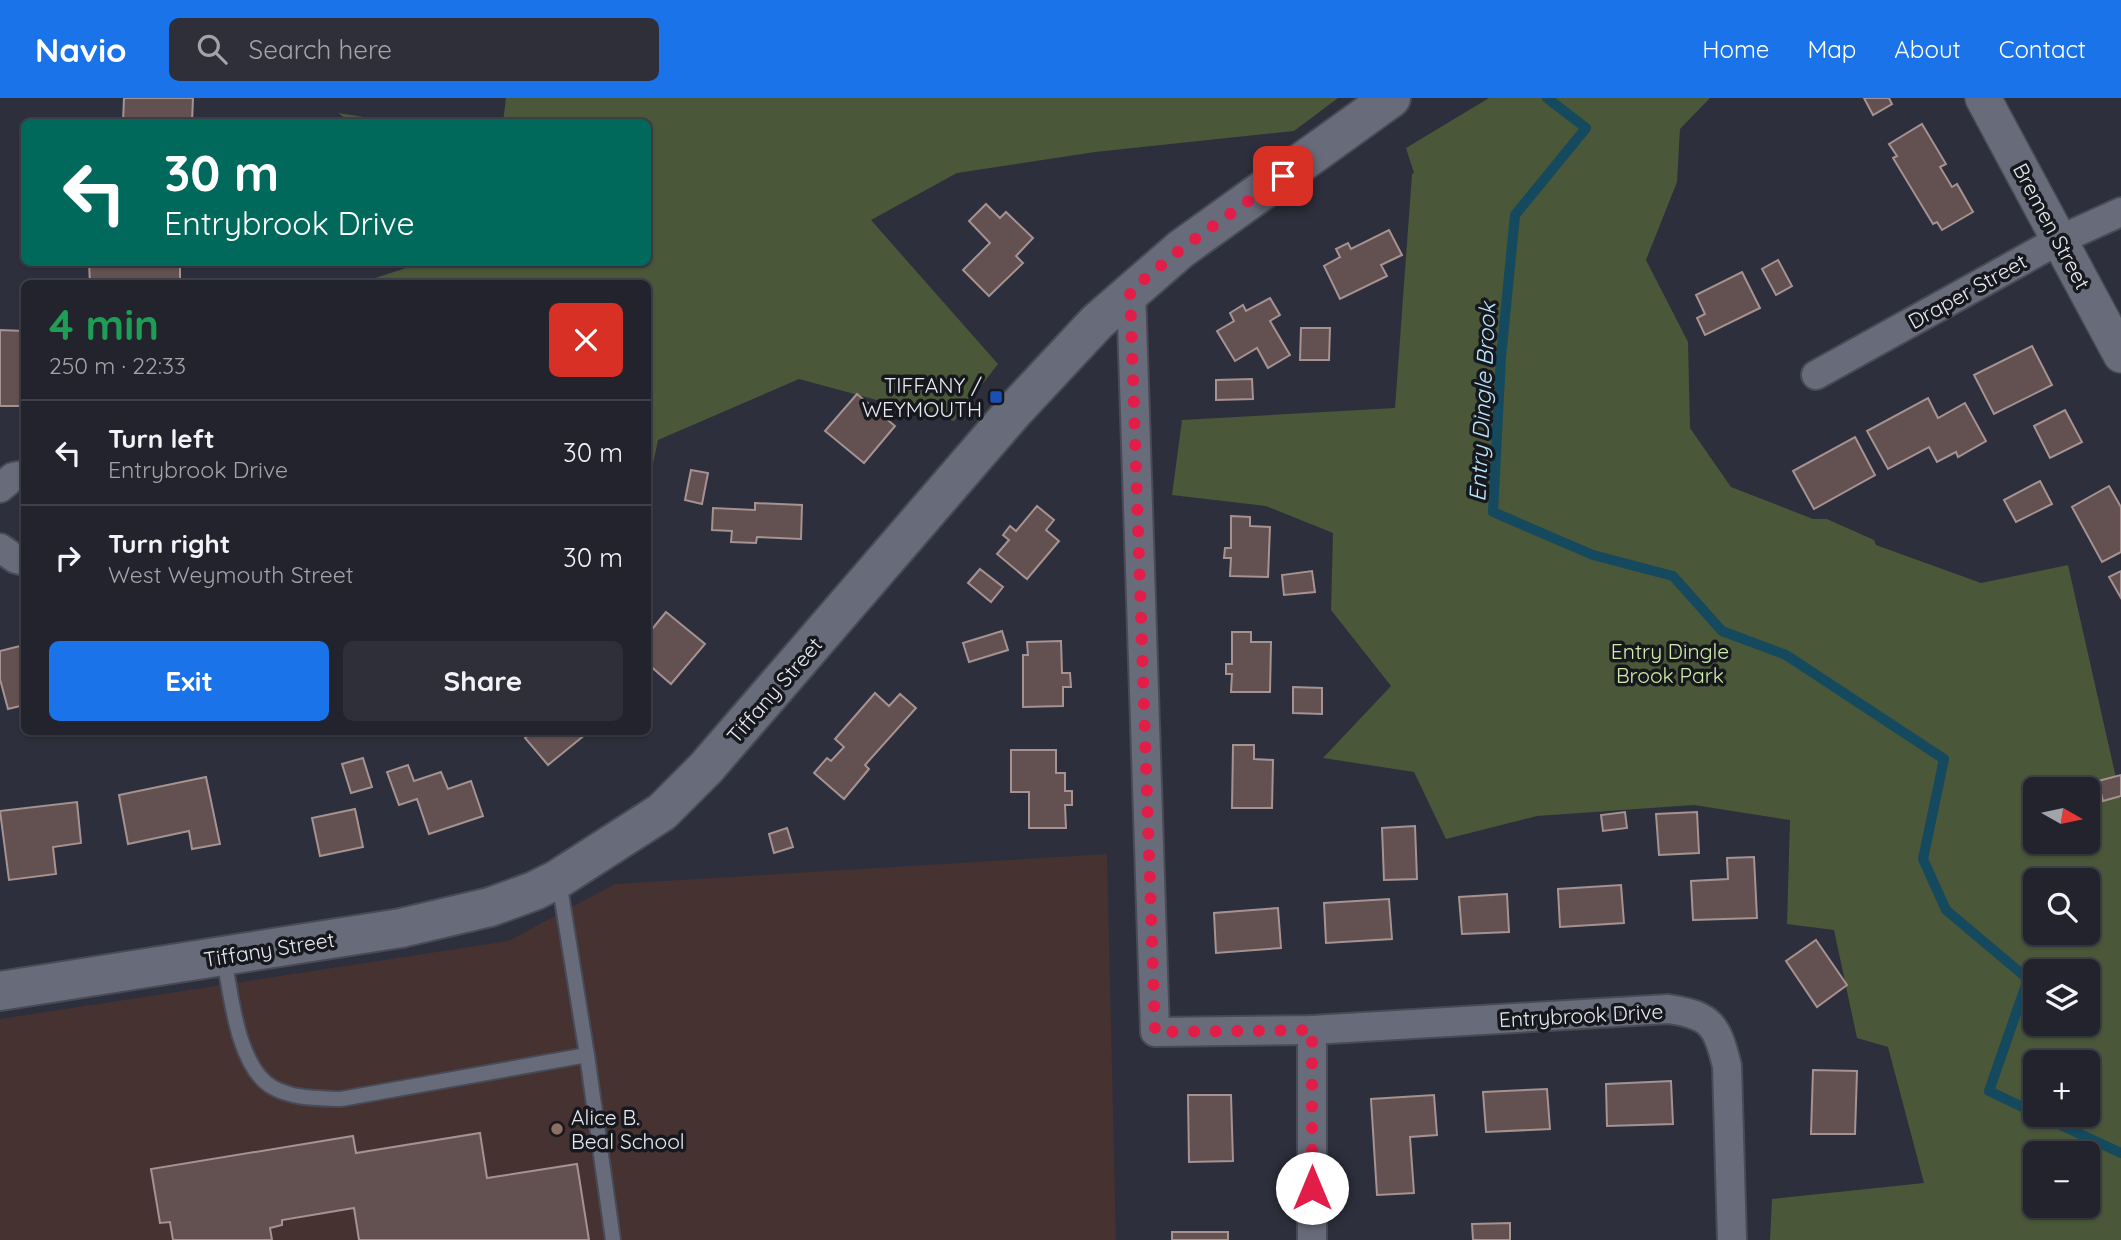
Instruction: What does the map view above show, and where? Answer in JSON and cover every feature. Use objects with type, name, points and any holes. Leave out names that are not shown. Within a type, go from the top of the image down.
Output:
[{"type":"main road","name":"Tiffany Street","points":[[0,991],[401,928],[461,915],[513,899],[558,879],[662,812],[706,768],[1035,387],[1130,291],[1191,242],[1391,98]]},
{"type":"street","name":"Bremen Street","points":[[1983,98],[2121,355]]},
{"type":"street","name":"Draper Street","points":[[1816,375],[2059,240],[2121,212]]},
{"type":"street","name":"Entrybrook Drive","points":[[1130,291],[1155,1032],[1312,1030],[1668,1009],[1695,1014],[1714,1027],[1720,1038],[1727,1066],[1732,1240]]},
{"type":"street","points":[[0,488],[13,477],[21,476]]},
{"type":"street","points":[[0,548],[21,560]]},
{"type":"street","points":[[1312,1030],[1312,1240]]},
{"type":"lane","points":[[558,879],[613,1240]]},
{"type":"lane","points":[[224,956],[237,1030],[250,1063],[270,1086],[290,1094],[312,1098],[341,1098],[586,1055]]},
{"type":"shaded area","name":"Alice B. Beal School","points":[[1107,854],[1116,1240],[0,1240],[0,1019],[508,941],[615,884]]},
{"type":"green space","points":[[506,98],[1338,98],[1294,131],[1095,152],[957,173],[871,220],[998,364],[954,421],[799,379],[658,440],[651,474],[651,280],[369,280],[412,266],[651,266],[651,119],[503,119]]},
{"type":"green space","name":"Entry Dingle Brook Park","points":[[1489,98],[1710,98],[1680,129],[1677,182],[1646,260],[1688,342],[1690,428],[1731,487],[1813,519],[1827,519],[1874,540],[1876,545],[1981,583],[2068,565],[2121,800],[2121,1240],[1770,1240],[1772,1199],[1924,1183],[1888,1047],[1857,1038],[1834,930],[1787,924],[1790,820],[1694,805],[1537,816],[1446,839],[1414,772],[1323,758],[1391,686],[1331,610],[1333,533],[1266,506],[1172,495],[1182,420],[1395,408],[1414,173],[1406,148]]},
{"type":"green space","points":[[338,113],[377,119],[347,119]]},
{"type":"building","points":[[124,98],[193,98],[192,119],[123,119]]},
{"type":"building","points":[[1864,98],[1889,98],[1892,104],[1873,115]]},
{"type":"building","points":[[1922,124],[1946,164],[1940,167],[1952,187],[1957,184],[1973,212],[1942,230],[1937,222],[1933,224],[1893,158],[1897,156],[1889,144]]},
{"type":"building","points":[[986,204],[1000,218],[1006,212],[1033,238],[1016,256],[1023,263],[989,296],[963,270],[990,243],[969,221]]},
{"type":"building","points":[[1389,230],[1402,255],[1381,265],[1387,276],[1340,299],[1324,266],[1340,257],[1336,249],[1348,243],[1351,249]]},
{"type":"building","points":[[1778,260],[1792,286],[1776,295],[1762,269]]},
{"type":"building","points":[[89,266],[180,266],[180,280],[90,280]]},
{"type":"building","points":[[1742,272],[1760,308],[1705,335],[1697,318],[1705,314],[1696,295]]},
{"type":"building","points":[[1270,298],[1280,315],[1270,321],[1290,355],[1268,368],[1257,348],[1235,361],[1217,331],[1234,321],[1230,313],[1243,305],[1246,311]]},
{"type":"building","points":[[1301,328],[1330,328],[1329,360],[1300,360]]},
{"type":"building","points":[[0,330],[21,331],[21,406],[0,406]]},
{"type":"building","points":[[2032,346],[2052,385],[1994,414],[1974,375]]},
{"type":"building","points":[[1252,379],[1253,399],[1216,400],[1216,380]]},
{"type":"building","points":[[857,394],[895,426],[864,463],[825,431]]},
{"type":"building","points":[[1928,398],[1938,418],[1965,403],[1986,441],[1958,457],[1956,452],[1937,462],[1929,447],[1888,469],[1867,431]]},
{"type":"building","points":[[2065,410],[2082,442],[2050,458],[2034,426]]},
{"type":"building","points":[[1855,437],[1875,475],[1814,509],[1793,471]]},
{"type":"building","points":[[691,470],[708,473],[702,504],[685,500]]},
{"type":"building","points":[[2040,481],[2052,504],[2016,522],[2004,500]]},
{"type":"building","points":[[2109,486],[2121,507],[2121,552],[2102,562],[2072,507]]},
{"type":"building","points":[[755,503],[802,505],[801,539],[757,537],[756,543],[731,542],[732,531],[712,530],[713,508],[755,510]]},
{"type":"building","points":[[1037,506],[1054,520],[1046,530],[1059,541],[1027,579],[997,554],[1009,540],[1003,535],[1010,526],[1016,531]]},
{"type":"building","points":[[1231,516],[1250,517],[1250,526],[1270,527],[1268,577],[1230,576],[1231,558],[1224,558],[1225,548],[1231,548]]},
{"type":"building","points":[[980,569],[1003,587],[991,602],[968,583]]},
{"type":"building","points":[[1312,571],[1315,592],[1284,595],[1282,575]]},
{"type":"building","points":[[2121,571],[2121,598],[2109,577]]},
{"type":"building","points":[[666,612],[705,644],[671,684],[651,667],[651,630]]},
{"type":"building","points":[[1002,631],[1008,650],[969,662],[963,643]]},
{"type":"building","points":[[1232,632],[1251,632],[1251,642],[1271,642],[1270,692],[1231,692],[1232,674],[1226,674],[1226,664],[1232,664]]},
{"type":"building","points":[[1061,641],[1062,673],[1070,673],[1071,687],[1063,687],[1063,706],[1023,707],[1023,655],[1028,655],[1027,642]]},
{"type":"building","points":[[21,646],[21,706],[8,709],[0,679],[0,651]]},
{"type":"building","points":[[1293,687],[1322,688],[1322,714],[1293,713]]},
{"type":"building","points":[[875,693],[889,706],[900,694],[916,708],[865,765],[869,769],[844,799],[814,773],[827,758],[831,761],[844,747],[835,739]]},
{"type":"building","points":[[529,735],[585,735],[548,765],[525,738]]},
{"type":"building","points":[[1233,745],[1254,745],[1254,759],[1273,760],[1272,808],[1232,808]]},
{"type":"building","points":[[1011,750],[1056,750],[1056,773],[1065,773],[1065,791],[1072,791],[1072,805],[1065,805],[1066,828],[1029,828],[1029,792],[1011,792]]},
{"type":"building","points":[[363,758],[372,787],[351,793],[342,764]]},
{"type":"building","points":[[408,765],[414,781],[441,772],[448,789],[471,781],[483,816],[429,834],[417,799],[399,805],[387,772]]},
{"type":"building","points":[[2121,775],[2121,796],[2103,801],[2100,780]]},
{"type":"building","points":[[206,777],[220,844],[192,849],[189,831],[128,844],[119,795]]},
{"type":"building","points":[[77,802],[81,843],[53,847],[56,874],[9,880],[0,811]]},
{"type":"building","points":[[355,809],[363,847],[320,856],[312,818]]},
{"type":"building","points":[[1625,812],[1627,828],[1603,831],[1601,815]]},
{"type":"building","points":[[1697,812],[1699,853],[1659,855],[1656,814]]},
{"type":"building","points":[[1415,826],[1417,879],[1384,880],[1382,828]]},
{"type":"building","points":[[787,828],[793,847],[774,853],[769,834]]},
{"type":"building","points":[[1754,857],[1757,918],[1693,920],[1691,881],[1728,879],[1727,858]]},
{"type":"building","points":[[1621,885],[1624,923],[1560,927],[1558,889]]},
{"type":"building","points":[[1507,894],[1509,932],[1462,934],[1459,897]]},
{"type":"building","points":[[1389,899],[1392,939],[1326,943],[1324,903]]},
{"type":"building","points":[[1278,908],[1281,948],[1216,953],[1214,913]]},
{"type":"building","points":[[1816,940],[1847,985],[1817,1007],[1786,961]]},
{"type":"building","points":[[1813,1070],[1857,1071],[1855,1134],[1811,1134]]},
{"type":"building","points":[[1671,1081],[1673,1124],[1607,1126],[1606,1084]]},
{"type":"building","points":[[1547,1089],[1550,1129],[1486,1132],[1483,1092]]},
{"type":"building","points":[[1188,1095],[1231,1095],[1233,1161],[1189,1162]]},
{"type":"building","points":[[1434,1095],[1437,1135],[1410,1137],[1414,1193],[1377,1195],[1371,1099]]},
{"type":"building","points":[[480,1133],[487,1178],[577,1164],[589,1240],[359,1240],[354,1208],[282,1220],[282,1225],[270,1228],[272,1240],[173,1240],[170,1222],[160,1223],[151,1169],[353,1136],[356,1153]]},
{"type":"building","points":[[1510,1223],[1510,1240],[1473,1240],[1472,1224]]},
{"type":"building","points":[[1172,1232],[1228,1232],[1228,1240],[1172,1240]]},
{"type":"waterway","name":"Entry Dingle Brook","points":[[1547,98],[1586,128],[1515,215],[1501,357],[1493,512],[1593,555],[1673,576],[1722,631],[1786,655],[1944,759],[1923,859],[1946,910],[2028,979],[1989,1091],[2023,1107]]},
{"type":"waterway","name":"Entry Dingle Brook","points":[[2065,1127],[2121,1153]]},
{"type":"place","name":"TIFFANY / WEYMOUTH","points":[[996,397]]},
{"type":"place","name":"Alice B. Beal School","points":[[557,1129]]},
{"type":"route","points":[[1283,176],[1181,249],[1130,291],[1155,1032],[1312,1030],[1312,1188]]}]
